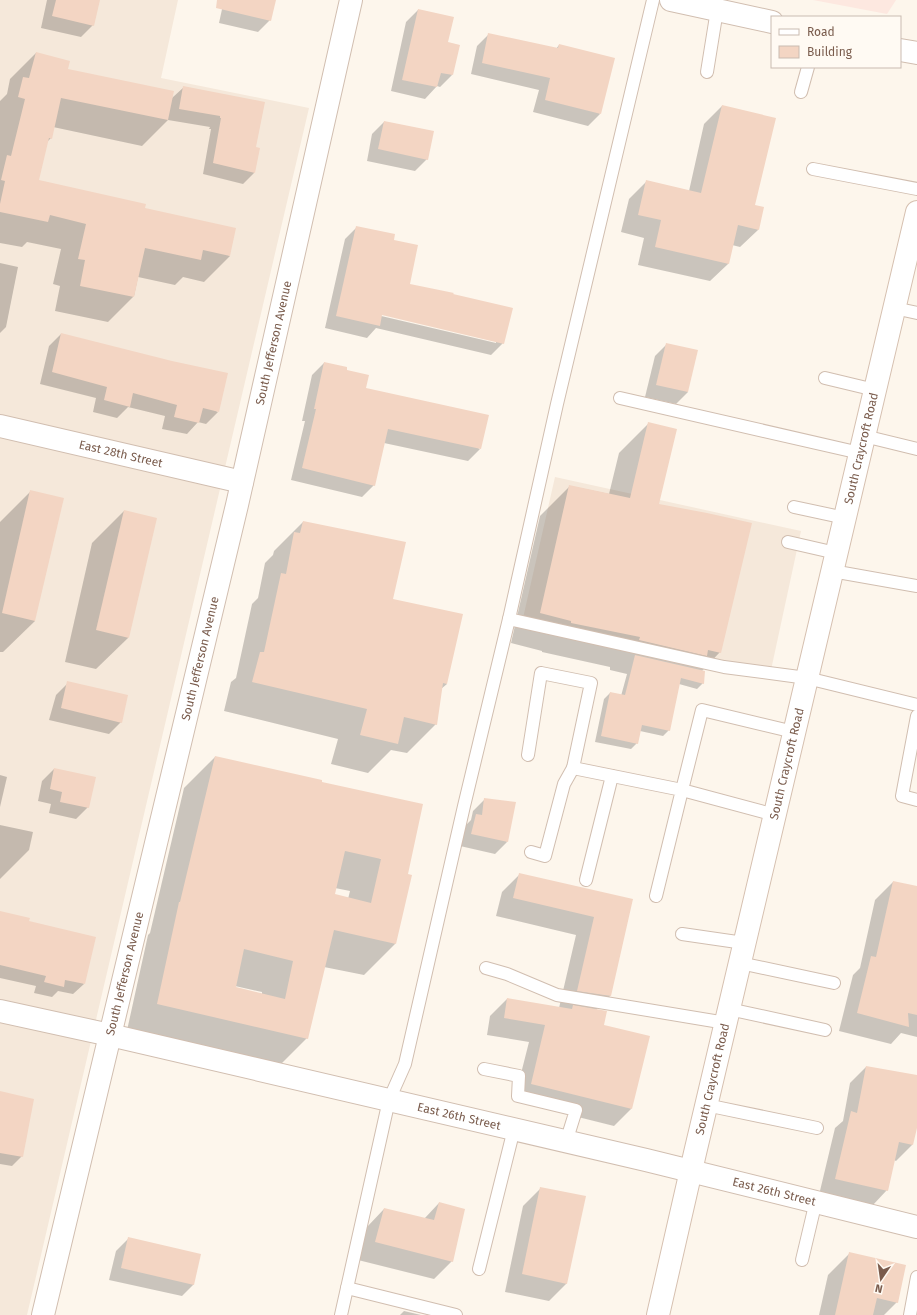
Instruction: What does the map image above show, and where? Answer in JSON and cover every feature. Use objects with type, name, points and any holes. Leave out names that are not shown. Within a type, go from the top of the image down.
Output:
[{"type":"street","name":"South Jefferson Avenue","points":[[42,1315],[242,482],[351,0]]},
{"type":"street","points":[[671,0],[723,7],[771,22]]},
{"type":"street","points":[[901,50],[917,53]]},
{"type":"street","name":"South Craycroft Road","points":[[662,1314],[706,1105],[917,212]]},
{"type":"street","name":"East 28th Street","points":[[0,426],[242,482]]},
{"type":"street","name":"East 26th Street","points":[[0,1011],[110,1035],[514,1129],[917,1226]]},
{"type":"lane","points":[[341,1315],[389,1100],[405,1064],[652,0]]},
{"type":"lane","points":[[707,72],[723,7]]},
{"type":"lane","points":[[801,92],[808,68]]},
{"type":"lane","points":[[813,169],[917,189]]},
{"type":"lane","points":[[894,308],[917,313]]},
{"type":"lane","points":[[825,378],[875,390]]},
{"type":"lane","points":[[620,398],[862,445],[917,449]]},
{"type":"lane","points":[[794,507],[845,518]]},
{"type":"lane","points":[[788,542],[834,562],[917,586]]},
{"type":"lane","points":[[509,618],[724,667],[807,678],[917,706]]},
{"type":"lane","points":[[528,755],[541,673],[591,683],[573,768],[564,784],[545,856],[531,852]]},
{"type":"lane","points":[[656,896],[702,710],[794,732]]},
{"type":"lane","points":[[917,716],[913,761],[902,796],[917,800]]},
{"type":"lane","points":[[573,768],[682,790],[775,815]]},
{"type":"lane","points":[[586,880],[612,776]]},
{"type":"lane","points":[[682,934],[834,983]]},
{"type":"lane","points":[[486,968],[507,974],[557,995],[825,1030]]},
{"type":"lane","points":[[484,1069],[519,1076],[518,1096],[576,1110],[566,1142]]},
{"type":"lane","points":[[706,1105],[816,1128]]},
{"type":"lane","points":[[479,1269],[514,1129]]},
{"type":"lane","points":[[802,1260],[816,1201]]},
{"type":"lane","points":[[910,1315],[917,1277]]},
{"type":"lane","points":[[347,1288],[456,1315]]},
{"type":"shaded area","points":[[0,0],[178,0],[161,78],[309,108],[27,1315],[0,1315]]},
{"type":"shaded area","points":[[813,0],[896,0],[887,14]]},
{"type":"shaded area","points":[[555,477],[801,531],[771,670],[523,618]]},
{"type":"building","points":[[56,0],[100,0],[94,26],[52,16]]},
{"type":"building","points":[[217,0],[276,0],[271,21],[216,8]]},
{"type":"building","points":[[418,9],[454,17],[448,42],[460,45],[453,75],[441,73],[437,87],[402,80]]},
{"type":"building","points":[[488,33],[558,48],[559,44],[615,58],[601,114],[545,100],[550,78],[482,63]]},
{"type":"building","points":[[36,52],[70,61],[68,69],[174,91],[168,120],[61,98],[52,139],[49,138],[39,180],[146,204],[145,208],[236,228],[230,256],[203,250],[201,260],[145,248],[134,297],[80,286],[85,260],[78,259],[86,224],[50,215],[48,222],[0,212],[0,204],[5,181],[1,180],[7,155],[11,156],[25,99],[18,97],[23,77],[29,78]]},
{"type":"building","points":[[183,86],[265,102],[256,147],[260,148],[255,173],[213,163],[221,118],[220,116],[179,109]]},
{"type":"building","points":[[722,105],[776,118],[755,205],[764,207],[759,230],[738,225],[729,264],[655,247],[661,220],[638,215],[646,180],[701,193]]},
{"type":"building","points":[[384,121],[434,131],[428,160],[378,149]]},
{"type":"building","points":[[356,226],[395,234],[394,240],[418,245],[410,284],[454,293],[453,294],[513,308],[504,344],[382,315],[380,326],[336,316]]},
{"type":"building","points":[[61,333],[172,361],[228,373],[219,412],[203,408],[199,423],[174,417],[177,405],[133,393],[130,407],[104,400],[107,387],[52,372]]},
{"type":"building","points":[[666,343],[698,350],[688,392],[656,385]]},
{"type":"building","points":[[324,362],[347,367],[347,370],[369,375],[366,388],[489,415],[481,449],[388,429],[375,486],[302,468],[316,409],[314,409]]},
{"type":"building","points":[[648,422],[677,429],[659,504],[752,523],[721,653],[708,650],[707,656],[639,640],[640,637],[571,623],[571,621],[540,613],[569,485],[630,498]]},
{"type":"building","points":[[30,490],[64,498],[35,621],[2,613]]},
{"type":"building","points":[[124,510],[157,518],[129,638],[96,630]]},
{"type":"building","points":[[303,521],[406,542],[393,599],[463,614],[447,684],[443,683],[437,725],[404,717],[398,744],[360,735],[367,709],[252,682],[260,652],[264,652],[281,573],[286,574],[294,532],[300,533]]},
{"type":"building","points":[[635,655],[705,671],[704,684],[681,678],[670,731],[642,725],[638,744],[601,736],[610,692],[625,695]]},
{"type":"building","points":[[67,681],[128,695],[122,723],[61,708]]},
{"type":"building","points":[[215,756],[322,780],[322,782],[423,804],[408,874],[412,875],[396,944],[334,930],[308,1039],[157,1004]],"holes":[[[345,851],[381,859],[371,903],[335,894]],[[244,949],[293,961],[285,999],[236,987]]]},
{"type":"building","points":[[54,768],[96,777],[89,808],[60,802],[62,792],[50,789]]},
{"type":"building","points":[[484,798],[516,802],[508,842],[471,834],[476,814],[482,815]]},
{"type":"building","points":[[519,873],[633,899],[611,996],[577,991],[594,917],[513,898]]},
{"type":"building","points":[[893,881],[917,886],[917,1015],[908,1013],[909,1027],[857,1013],[871,956],[876,957]]},
{"type":"building","points":[[0,911],[30,918],[29,921],[96,937],[85,984],[65,980],[64,987],[44,982],[46,976],[0,965]]},
{"type":"building","points":[[507,998],[572,1009],[573,1005],[607,1011],[604,1025],[650,1036],[632,1109],[531,1084],[545,1025],[504,1018]]},
{"type":"building","points":[[866,1066],[917,1075],[917,1128],[913,1145],[899,1142],[888,1191],[835,1179],[851,1111],[857,1113]]},
{"type":"building","points":[[0,1091],[34,1099],[23,1157],[0,1153]]},
{"type":"building","points":[[540,1187],[586,1196],[567,1284],[522,1274]]},
{"type":"building","points":[[439,1202],[465,1209],[453,1262],[375,1242],[384,1208],[434,1220]]},
{"type":"building","points":[[128,1237],[201,1254],[194,1285],[121,1268]]},
{"type":"building","points":[[849,1252],[906,1265],[898,1303],[877,1298],[873,1315],[835,1315]]}]
